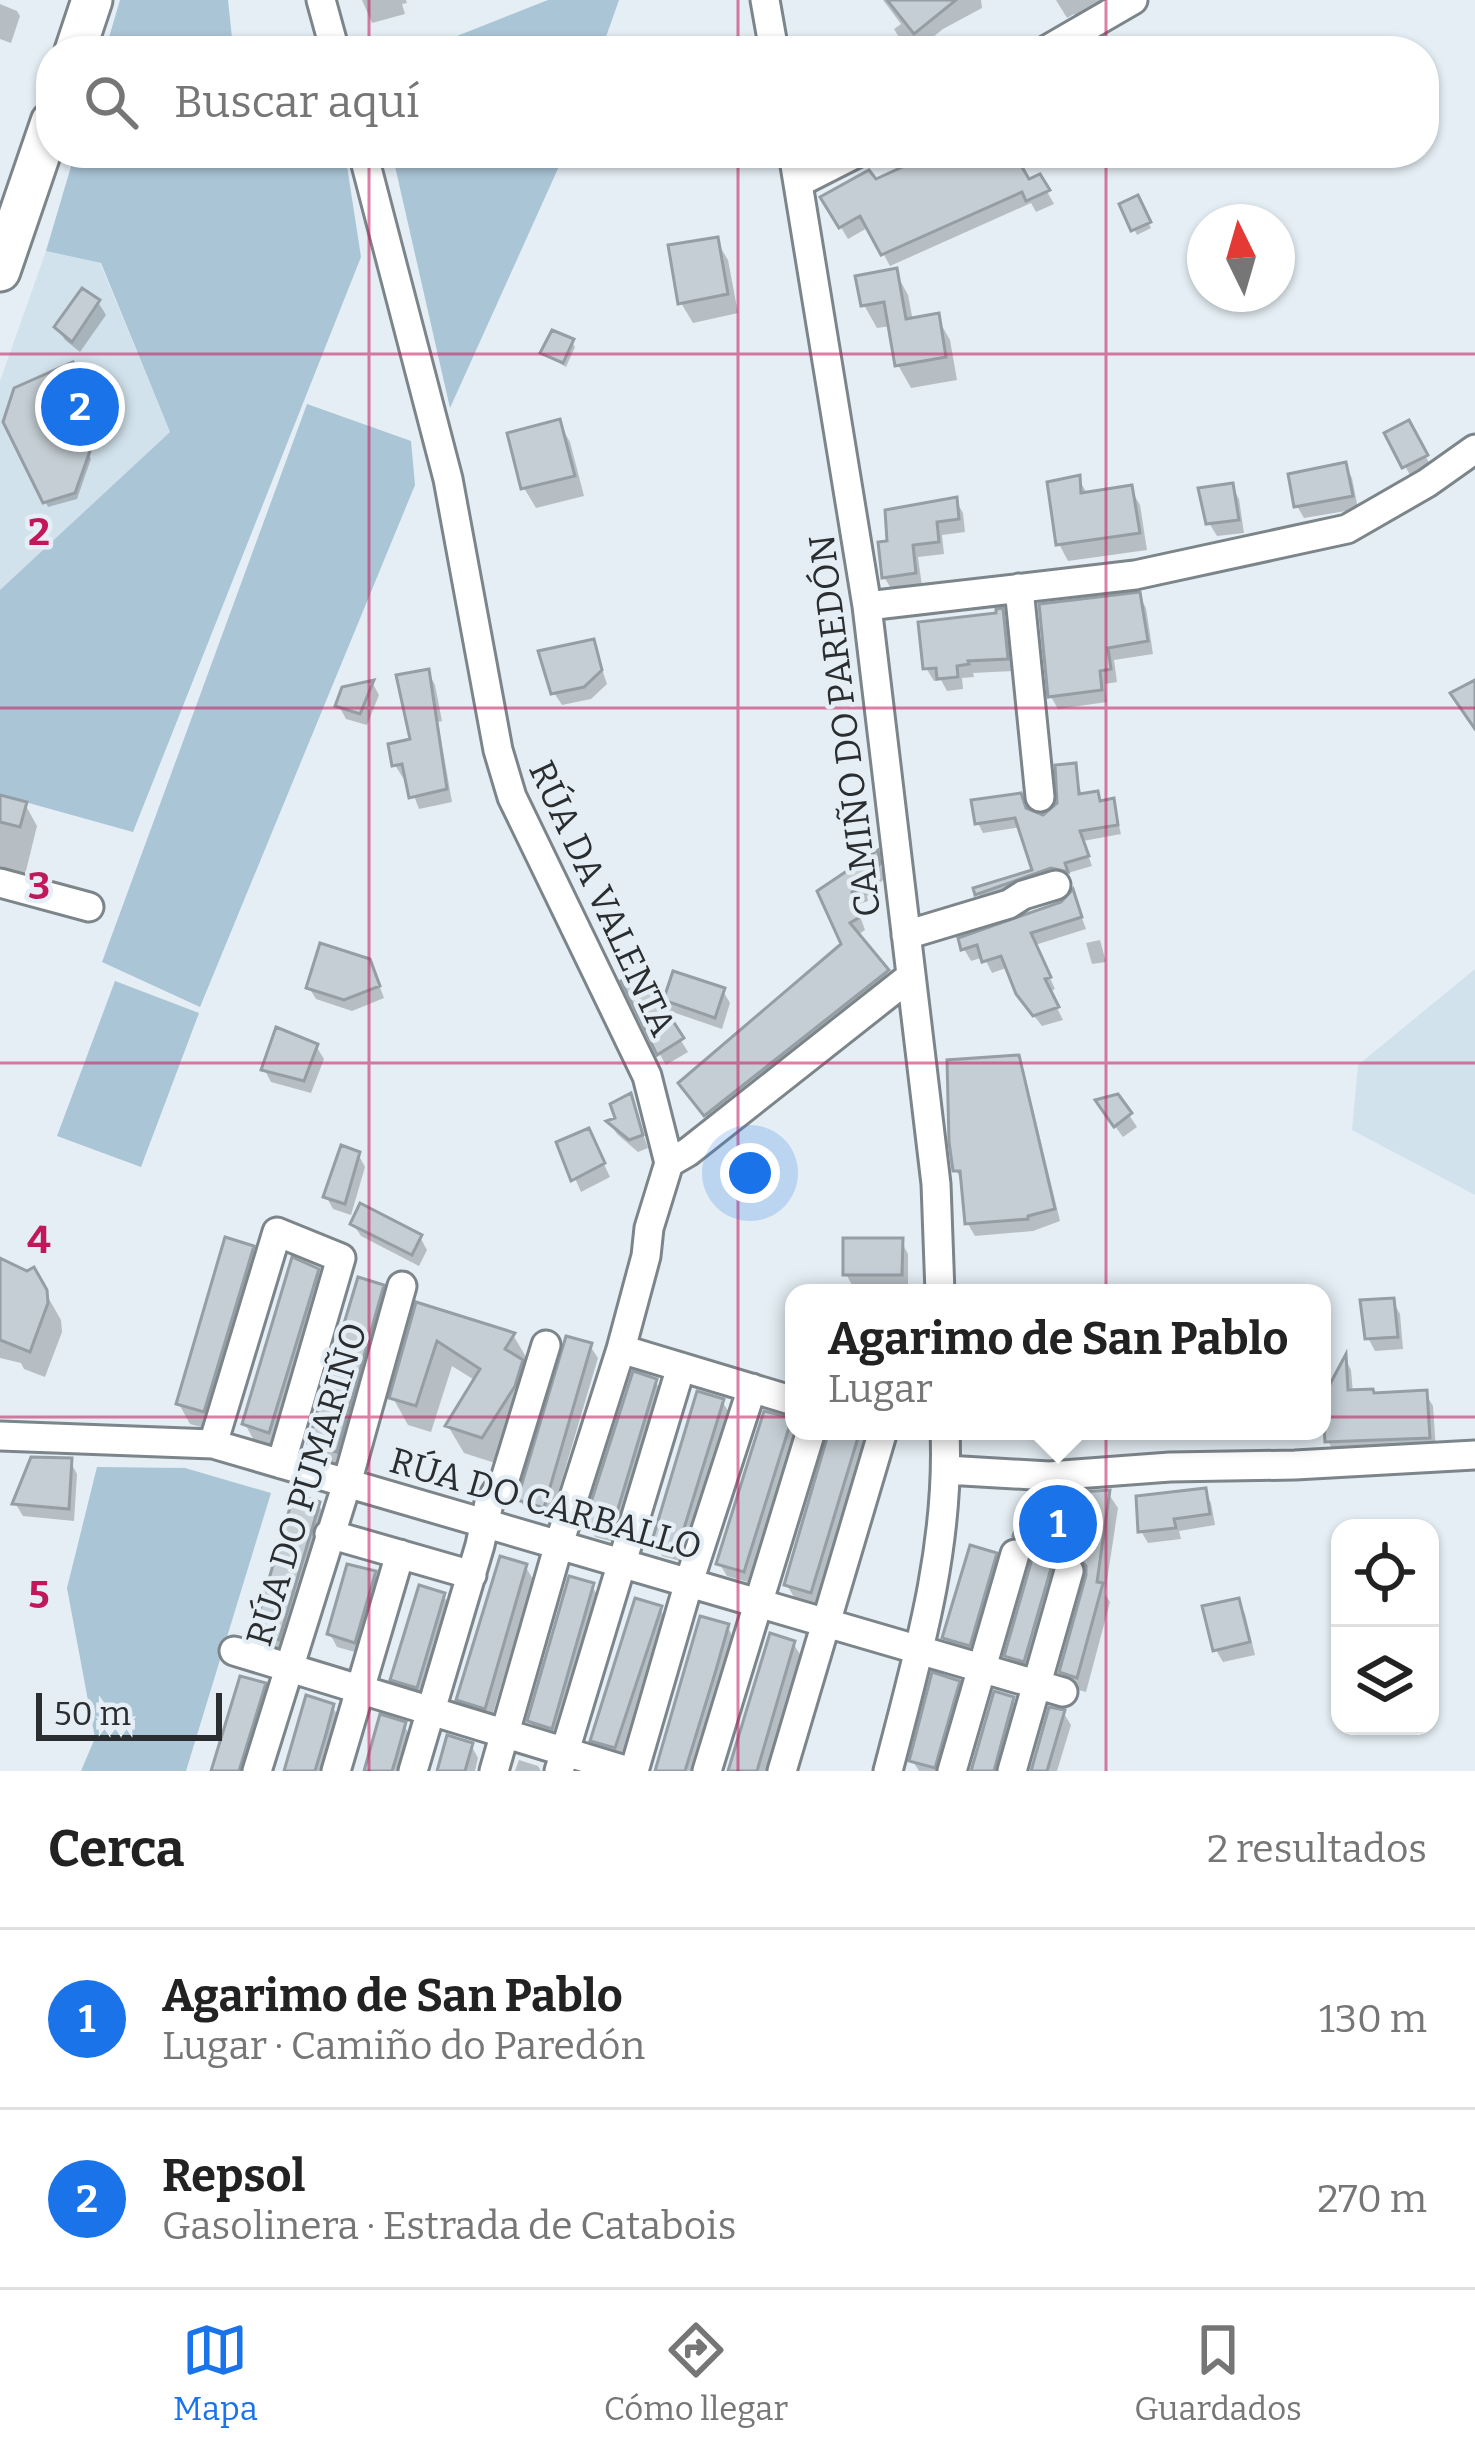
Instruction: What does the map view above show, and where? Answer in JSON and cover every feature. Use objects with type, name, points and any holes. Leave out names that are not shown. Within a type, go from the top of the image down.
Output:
[{"type":"main road","points":[[80,36],[92,0]]},
{"type":"main road","points":[[0,271],[36,166]]},
{"type":"street","points":[[321,0],[331,36]]},
{"type":"street","points":[[765,0],[771,36]]},
{"type":"street","points":[[1071,36],[1133,0]]},
{"type":"street","name":"RÚA DA VALENTA","points":[[367,168],[448,478],[498,750],[512,797],[646,1076],[669,1162]]},
{"type":"street","name":"CAMIÑO DO PAREDÓN","points":[[796,168],[867,606],[936,1184],[940,1284]]},
{"type":"street","points":[[798,183],[827,168]]},
{"type":"street","points":[[867,606],[1135,575],[1347,530],[1475,448]]},
{"type":"street","points":[[1018,588],[1040,797]]},
{"type":"street","points":[[0,883],[89,907]]},
{"type":"street","points":[[906,935],[1056,885]]},
{"type":"street","points":[[494,1771],[621,1349],[669,1162],[688,1152],[911,976]]},
{"type":"street","points":[[214,1444],[277,1232],[341,1258],[281,1464]]},
{"type":"street","name":"RÚA DO PUMARIÑO","points":[[256,1771],[347,1483],[402,1286]]},
{"type":"street","points":[[412,1771],[489,1503],[505,1479],[546,1345]]},
{"type":"street","points":[[621,1349],[785,1398]]},
{"type":"street","points":[[562,1761],[681,1367]]},
{"type":"street","points":[[234,1651],[505,1734],[562,1761],[631,1771],[752,1388]]},
{"type":"street","name":"RÚA DO CARBALLO","points":[[0,1436],[214,1444],[1049,1688]]},
{"type":"street","points":[[707,1771],[808,1440]]},
{"type":"street","points":[[782,1771],[880,1440]]},
{"type":"street","points":[[889,1771],[943,1534],[945,1440]]},
{"type":"street","points":[[946,1470],[1049,1476],[1475,1455]]},
{"type":"street","points":[[328,1534],[472,1575]]},
{"type":"street","points":[[337,1771],[400,1554]]},
{"type":"street","points":[[952,1771],[1015,1554]]},
{"type":"street","points":[[1012,1771],[1049,1688],[1069,1571]]},
{"type":"shaded area","points":[[120,0],[228,0],[232,36],[109,36]]},
{"type":"shaded area","points":[[548,0],[619,0],[606,36],[457,36]]},
{"type":"shaded area","points":[[71,168],[347,168],[361,257],[133,832],[0,795],[0,590],[170,432],[101,263],[46,251]]},
{"type":"shaded area","points":[[395,168],[558,168],[450,408]]},
{"type":"shaded area","points":[[46,251],[100,263],[170,432],[0,591],[0,381]]},
{"type":"shaded area","points":[[307,404],[411,441],[415,485],[200,1007],[102,962]]},
{"type":"shaded area","points":[[1475,969],[1475,1195],[1352,1130],[1358,1065]]},
{"type":"shaded area","points":[[115,981],[199,1013],[141,1167],[57,1136]]},
{"type":"shaded area","points":[[97,1467],[185,1468],[271,1493],[186,1771],[81,1771],[95,1738],[67,1588]]},
{"type":"building","points":[[887,0],[956,0],[914,34]]},
{"type":"building","points":[[900,168],[1023,168],[1029,179],[1040,174],[1050,190],[1026,201],[1022,192],[881,255],[860,216],[839,228],[820,197],[869,170],[876,179]]},
{"type":"building","points":[[1138,195],[1151,222],[1131,231],[1119,204]]},
{"type":"building","points":[[718,237],[728,294],[678,304],[668,245]]},
{"type":"building","points":[[897,268],[906,319],[939,313],[946,357],[895,366],[884,302],[861,306],[855,276]]},
{"type":"building","points":[[82,288],[100,300],[72,342],[54,327]]},
{"type":"building","points":[[552,330],[574,339],[563,363],[540,353]]},
{"type":"building","points":[[73,362],[102,420],[81,432],[90,451],[75,493],[43,503],[3,422],[14,388]]},
{"type":"building","points":[[560,419],[575,476],[521,489],[507,433]]},
{"type":"building","points":[[1409,420],[1428,455],[1402,468],[1384,433]]},
{"type":"building","points":[[1346,462],[1353,496],[1294,507],[1288,474]]},
{"type":"building","points":[[1080,475],[1081,493],[1132,485],[1140,533],[1056,545],[1047,482]]},
{"type":"building","points":[[1233,483],[1239,520],[1206,524],[1198,488]]},
{"type":"building","points":[[957,497],[959,519],[937,522],[939,542],[913,545],[916,573],[882,578],[878,542],[887,541],[885,510]]},
{"type":"building","points":[[1140,592],[1148,641],[1108,648],[1111,669],[1100,671],[1102,690],[1048,697],[1039,604]]},
{"type":"building","points":[[1003,608],[1008,659],[968,661],[957,666],[958,677],[937,679],[936,668],[923,669],[918,622],[996,613]]},
{"type":"building","points":[[594,639],[602,670],[584,687],[551,694],[538,651]]},
{"type":"building","points":[[429,669],[447,789],[409,798],[402,764],[392,766],[388,744],[410,739],[396,675]]},
{"type":"building","points":[[374,680],[360,714],[335,706],[342,687]]},
{"type":"building","points":[[1475,680],[1475,729],[1450,693]]},
{"type":"building","points":[[1076,763],[1079,794],[1098,791],[1100,801],[1114,798],[1118,825],[1080,831],[1089,856],[1065,863],[1068,872],[1051,868],[975,895],[973,888],[1032,870],[1015,818],[975,824],[971,800],[1021,793],[1026,808],[1043,815],[1057,803],[1055,765]]},
{"type":"building","points":[[0,795],[27,802],[20,827],[0,822]]},
{"type":"building","points":[[878,850],[880,864],[862,882],[863,887],[852,892],[860,917],[850,923],[889,970],[704,1116],[678,1083],[841,944],[817,891]]},
{"type":"building","points":[[1073,889],[1082,917],[1031,933],[1059,1007],[1033,1016],[1016,994],[1001,956],[982,962],[977,945],[961,950],[958,938],[1061,902]]},
{"type":"building","points":[[320,943],[370,959],[380,986],[344,1000],[306,988]]},
{"type":"building","points":[[646,966],[664,998],[673,971],[725,988],[715,1018],[658,998],[684,1038],[657,1055],[621,981]]},
{"type":"building","points":[[276,1027],[318,1044],[304,1081],[261,1070]]},
{"type":"building","points":[[1019,1055],[1055,1209],[1028,1219],[965,1224],[960,1171],[953,1171],[949,1142],[947,1060]]},
{"type":"building","points":[[631,1093],[643,1135],[629,1140],[606,1121],[615,1118],[610,1104]]},
{"type":"building","points":[[1118,1094],[1132,1113],[1114,1127],[1095,1100]]},
{"type":"building","points":[[589,1128],[605,1163],[571,1181],[556,1142]]},
{"type":"building","points":[[341,1145],[360,1152],[345,1204],[323,1197]]},
{"type":"building","points":[[360,1203],[422,1235],[412,1255],[350,1224]]},
{"type":"building","points":[[225,1237],[254,1246],[204,1412],[176,1404]]},
{"type":"building","points":[[843,1238],[903,1238],[902,1275],[843,1275]]},
{"type":"building","points":[[292,1257],[319,1269],[269,1433],[242,1424]]},
{"type":"building","points":[[0,1258],[27,1271],[34,1267],[47,1290],[48,1303],[30,1352],[0,1340]]},
{"type":"building","points":[[358,1277],[384,1285],[337,1452],[308,1443]]},
{"type":"building","points":[[1394,1298],[1398,1337],[1365,1339],[1360,1300]]},
{"type":"building","points":[[416,1302],[515,1333],[505,1349],[523,1360],[515,1386],[482,1438],[445,1426],[480,1369],[437,1341],[416,1406],[389,1398]]},
{"type":"building","points":[[566,1336],[592,1343],[544,1508],[517,1500]]},
{"type":"building","points":[[1346,1354],[1348,1390],[1427,1390],[1430,1438],[1325,1442],[1331,1440],[1331,1382]]},
{"type":"building","points":[[633,1371],[657,1379],[611,1532],[584,1524]]},
{"type":"building","points":[[697,1391],[724,1399],[677,1551],[651,1544]]},
{"type":"building","points":[[764,1411],[785,1416],[785,1440],[744,1572],[716,1564]]},
{"type":"building","points":[[826,1440],[857,1440],[811,1593],[784,1585]]},
{"type":"building","points":[[31,1457],[72,1458],[69,1509],[12,1504]]},
{"type":"building","points":[[1206,1488],[1210,1514],[1174,1519],[1176,1528],[1138,1532],[1136,1496]]},
{"type":"building","points":[[1110,1490],[1097,1582],[1103,1583],[1077,1678],[1059,1672],[1086,1575],[1086,1566],[1075,1554],[1064,1554],[1052,1565],[1024,1662],[1004,1656],[1032,1559],[1029,1542],[1013,1536],[1026,1495],[1082,1509],[1081,1492]]},
{"type":"building","points":[[294,1494],[320,1502],[279,1640],[253,1633]]},
{"type":"building","points":[[970,1545],[997,1553],[970,1646],[942,1638]]},
{"type":"building","points":[[500,1556],[527,1564],[485,1709],[456,1700]]},
{"type":"building","points":[[347,1564],[376,1571],[355,1643],[327,1634]]},
{"type":"building","points":[[569,1576],[594,1583],[552,1729],[527,1721]]},
{"type":"building","points":[[419,1585],[445,1593],[417,1688],[390,1680]]},
{"type":"building","points":[[635,1598],[662,1606],[615,1748],[590,1741]]},
{"type":"building","points":[[1239,1598],[1250,1642],[1213,1651],[1202,1606]]},
{"type":"building","points":[[700,1616],[729,1624],[716,1670],[685,1771],[655,1771]]},
{"type":"building","points":[[770,1633],[795,1641],[757,1771],[728,1771]]},
{"type":"building","points":[[932,1672],[960,1681],[935,1768],[909,1761]]},
{"type":"building","points":[[240,1676],[266,1683],[239,1771],[211,1771]]},
{"type":"building","points":[[994,1691],[1014,1697],[994,1771],[971,1771]]},
{"type":"building","points":[[306,1695],[334,1704],[326,1734],[315,1771],[284,1771]]},
{"type":"building","points":[[1049,1707],[1065,1710],[1047,1771],[1031,1771]]},
{"type":"building","points":[[380,1714],[406,1722],[396,1758],[392,1771],[364,1771]]},
{"type":"building","points":[[447,1735],[473,1743],[465,1771],[437,1771]]},
{"type":"place","name":"Repsol","points":[[80,407]]},
{"type":"place","name":"Agarimo de San Pablo","points":[[1058,1524]]}]
